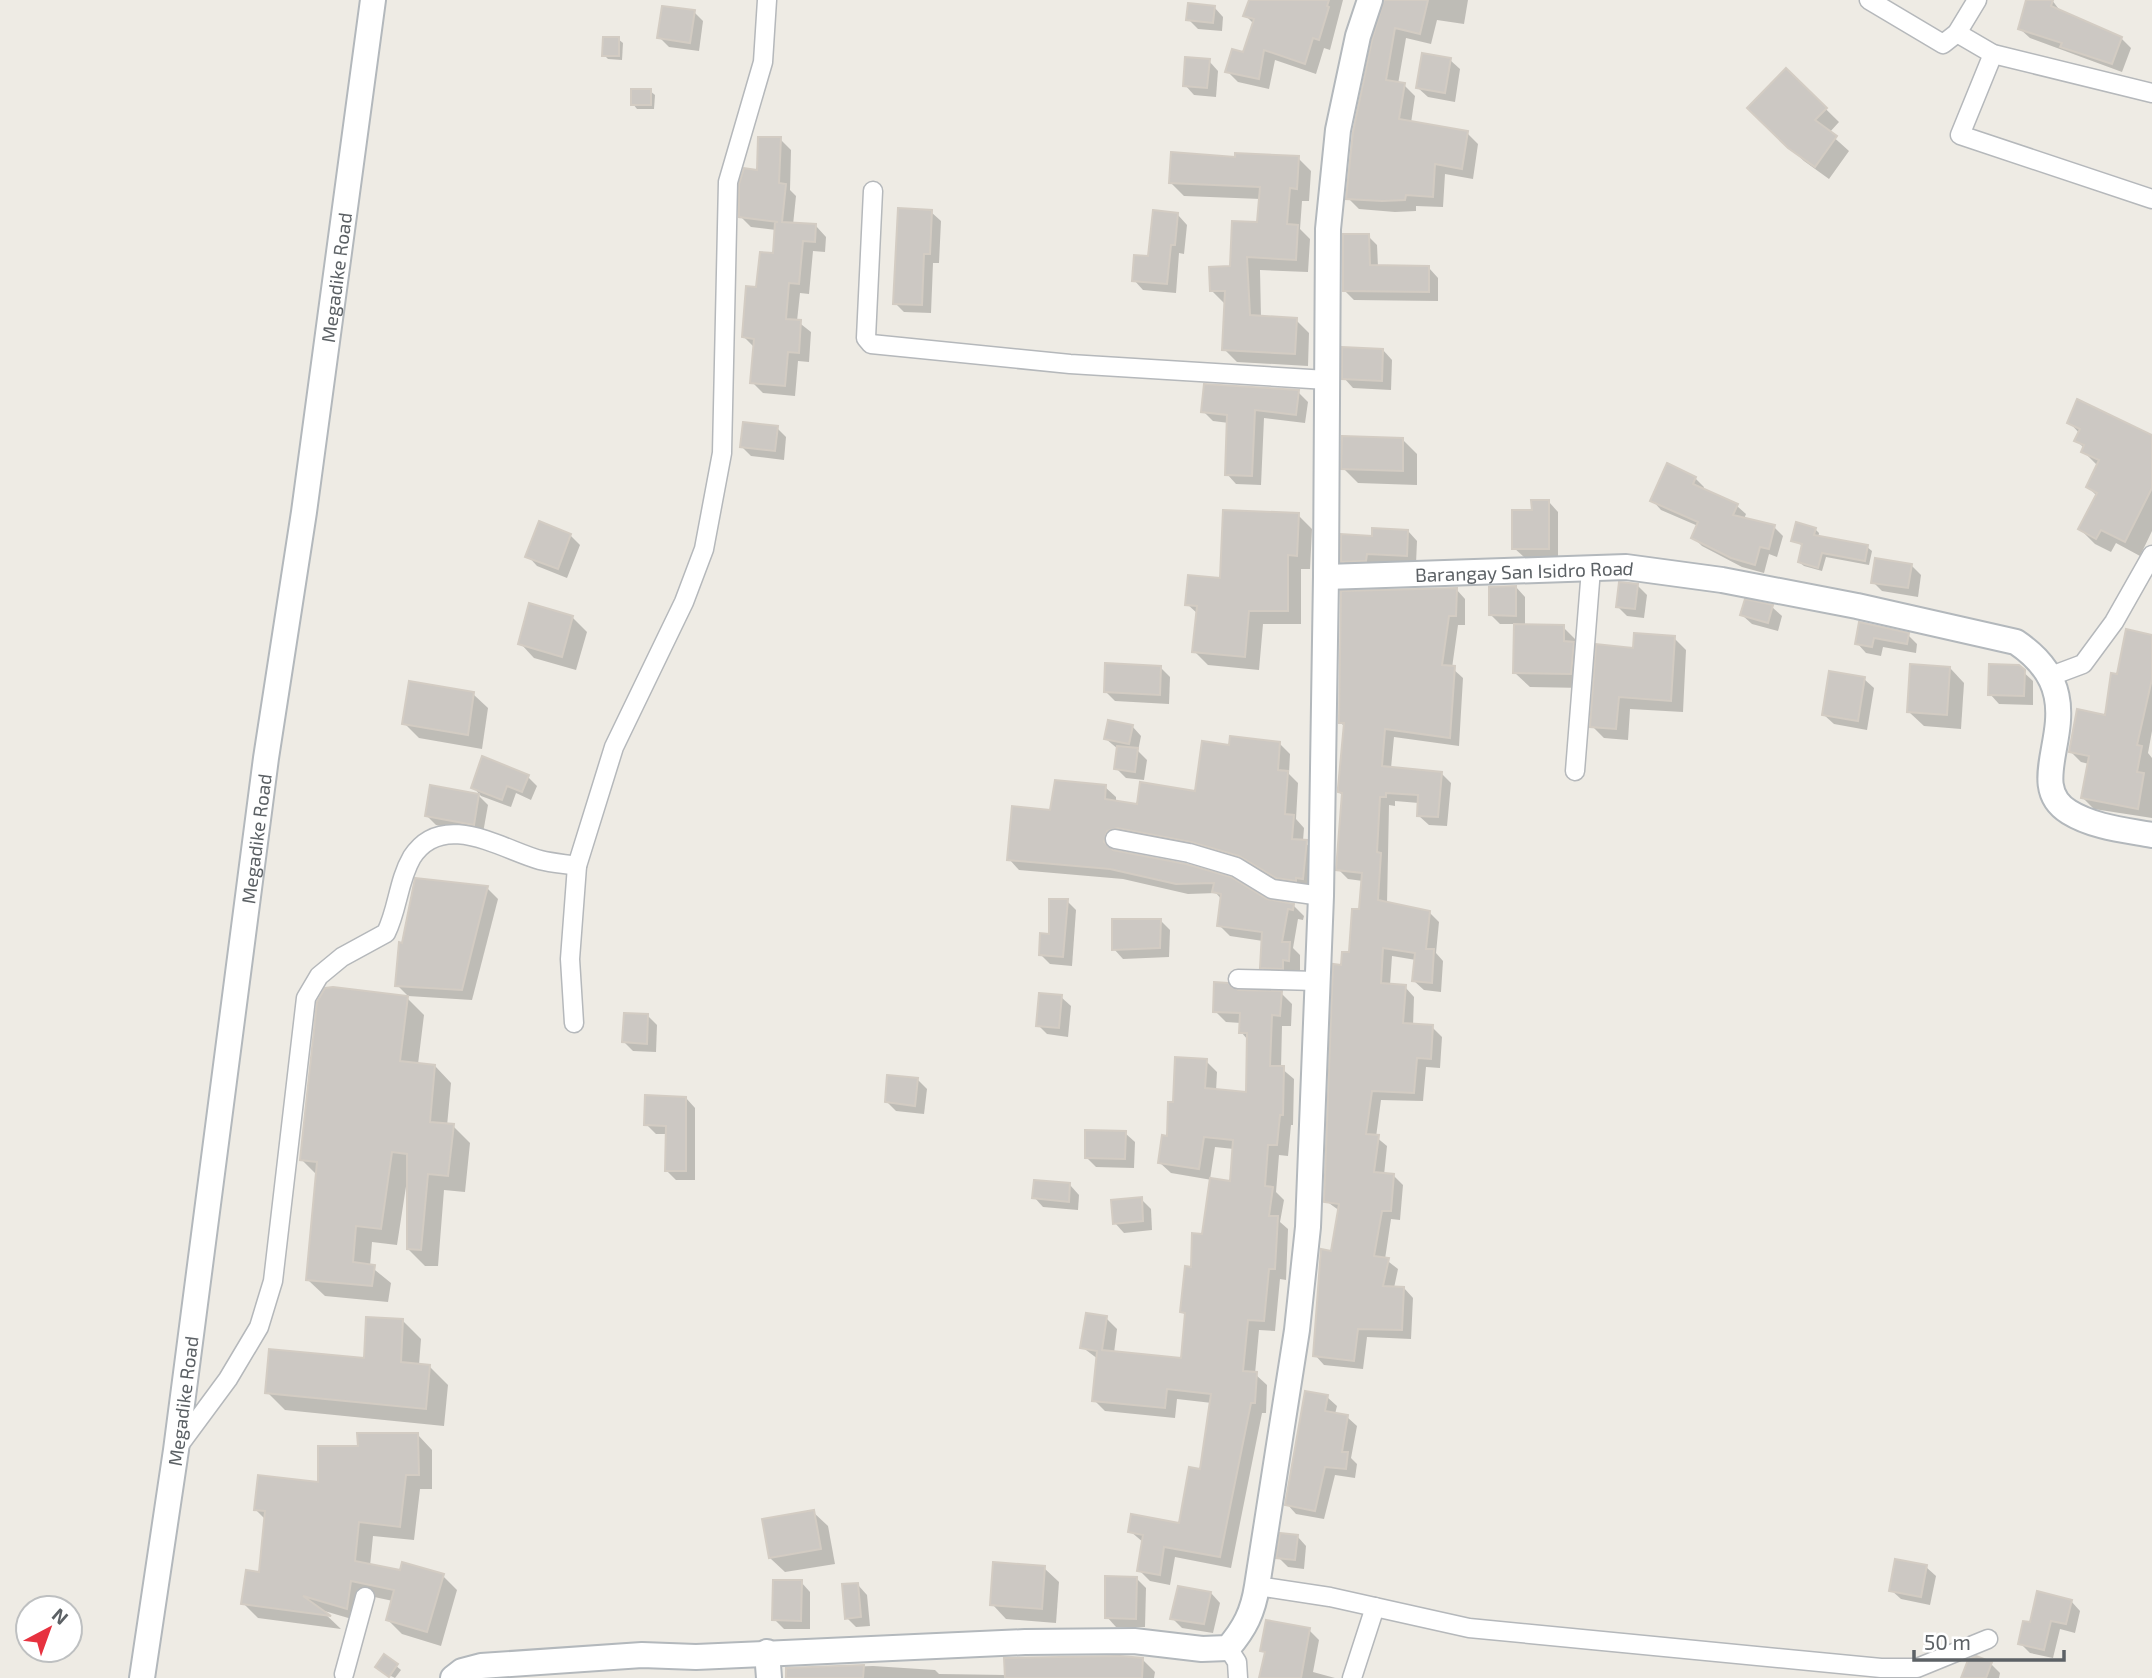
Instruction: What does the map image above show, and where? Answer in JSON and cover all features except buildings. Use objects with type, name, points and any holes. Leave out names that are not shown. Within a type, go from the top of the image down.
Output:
[{"type":"street","name":"Megadike Road","points":[[142,1678],[176,1450],[264,772],[304,512],[373,0]]},
{"type":"street","points":[[574,1023],[570,959],[577,866],[614,747],[684,602],[704,549],[722,453],[728,181],[763,62],[768,0]]},
{"type":"street","points":[[1228,1648],[1253,1612],[1297,1331],[1308,1227],[1321,896],[1328,229],[1338,130],[1358,36],[1370,0]]},
{"type":"street","points":[[1869,0],[1943,44],[1957,33],[1970,2]]},
{"type":"street","points":[[1957,33],[1993,54],[2152,93]]},
{"type":"street","points":[[1993,54],[1960,135],[2152,199]]},
{"type":"street","points":[[873,191],[866,338],[871,344],[1070,365],[1327,380]]},
{"type":"street","points":[[2051,676],[2083,664],[2114,622],[2152,555]]},
{"type":"street","name":"Barangay San Isidro Road","points":[[1326,577],[1626,567],[1722,580],[1857,606],[2017,642],[2036,656],[2051,676],[2059,695],[2060,720],[2050,778],[2051,788],[2061,805],[2070,812],[2106,826],[2152,835]]},
{"type":"street","points":[[1575,771],[1591,569]]},
{"type":"street","points":[[176,1450],[228,1379],[259,1328],[273,1281],[295,1074],[306,998],[312,985],[342,957],[386,933],[407,868],[421,846],[436,838],[483,836],[539,860],[577,866]]},
{"type":"street","points":[[1115,839],[1189,853],[1236,867],[1272,889],[1321,896]]},
{"type":"street","points":[[1238,979],[1316,981]]},
{"type":"street","points":[[1257,1586],[1376,1607],[1469,1628],[1881,1668],[1917,1668],[1988,1639]]},
{"type":"street","points":[[346,1677],[365,1597]]},
{"type":"street","points":[[1352,1678],[1376,1607]]},
{"type":"street","points":[[453,1678],[463,1671],[481,1666],[642,1655],[696,1657],[1039,1642],[1134,1641],[1202,1649],[1228,1648]]},
{"type":"street","points":[[1228,1648],[1237,1662],[1238,1678]]},
{"type":"street","points":[[767,1652],[769,1678]]}]
